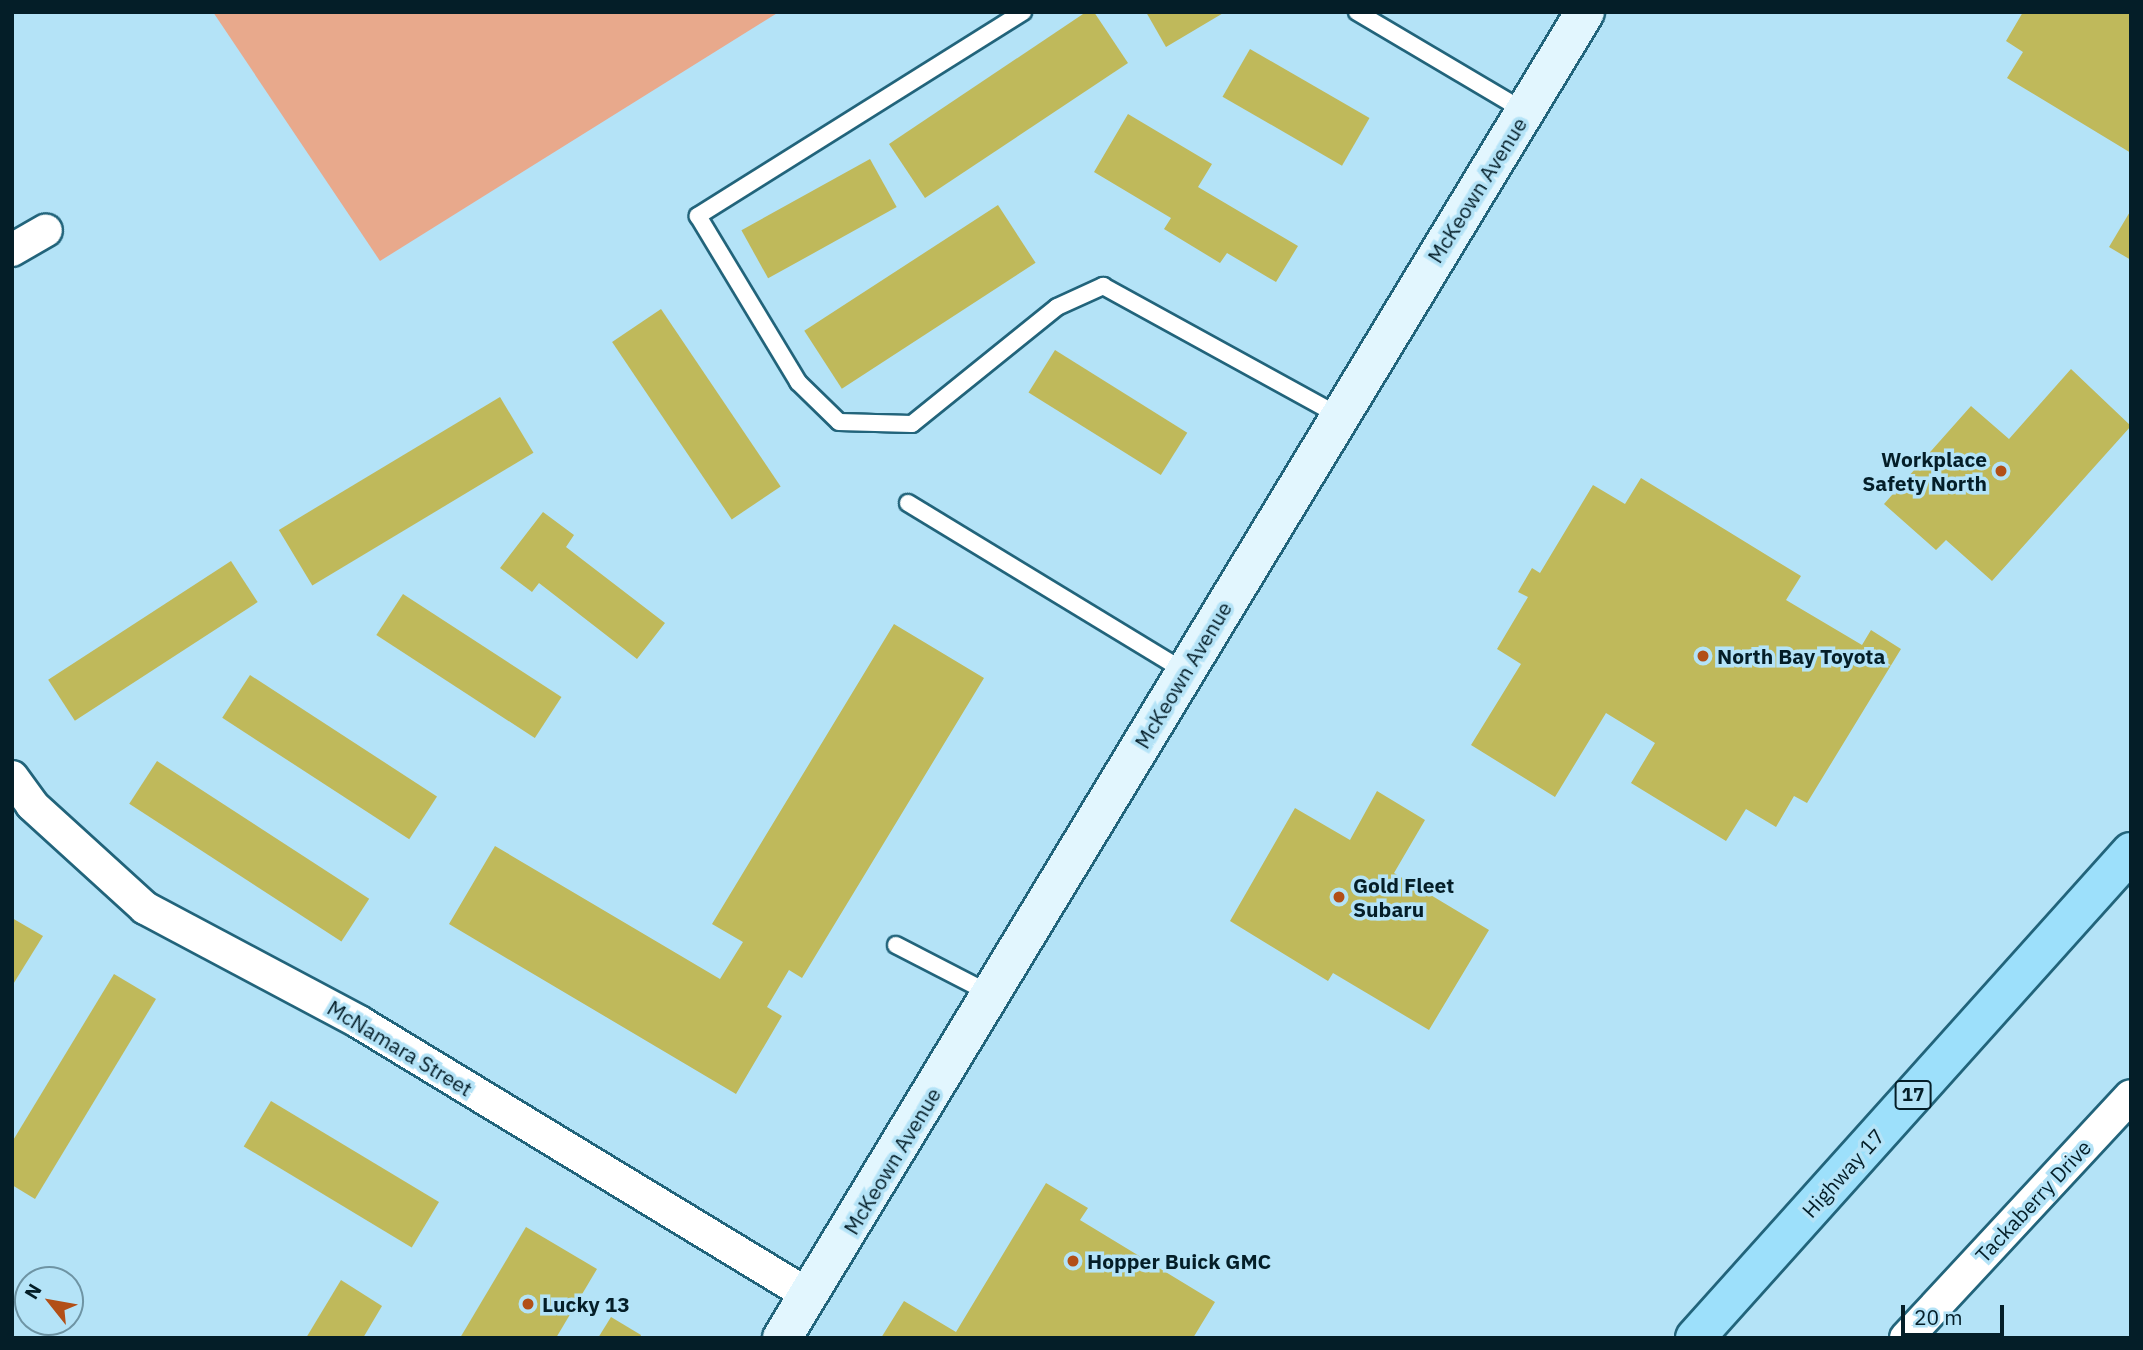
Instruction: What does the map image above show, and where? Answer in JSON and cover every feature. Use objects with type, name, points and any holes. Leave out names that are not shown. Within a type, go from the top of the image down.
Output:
[{"type":"highway","name":"Highway 17","points":[[1695,1338],[2131,852]]},
{"type":"street","name":"McKeown Avenue","points":[[782,1338],[810,1296],[1184,671],[1585,12]]},
{"type":"street","points":[[12,250],[46,230]]},
{"type":"street","name":"McNamara Street","points":[[12,777],[32,805],[145,908],[359,1022],[810,1296]]},
{"type":"street","name":"Tackaberry Drive","points":[[1906,1338],[2131,1096]]},
{"type":"lane","points":[[1023,12],[698,216],[798,382],[839,422],[912,424],[1057,307],[1103,286],[1341,417]]},
{"type":"lane","points":[[1357,12],[1526,112]]},
{"type":"lane","points":[[908,503],[1184,671]]},
{"type":"lane","points":[[896,945],[991,994]]},
{"type":"shaded area","points":[[213,12],[779,12],[380,261]]},
{"type":"building","points":[[1086,12],[1094,12],[1128,63],[925,198],[889,144]]},
{"type":"building","points":[[1146,12],[1225,12],[1166,47]]},
{"type":"building","points":[[2023,12],[2131,12],[2131,153],[2007,78],[2023,52],[2006,41]]},
{"type":"building","points":[[1250,49],[1370,118],[1342,166],[1222,97]]},
{"type":"building","points":[[1128,114],[1212,164],[1198,187],[1298,246],[1276,282],[1227,253],[1220,263],[1164,229],[1171,218],[1094,172]]},
{"type":"building","points":[[870,159],[897,207],[768,278],[741,230]]},
{"type":"building","points":[[998,205],[1036,263],[842,389],[804,331]]},
{"type":"building","points":[[2131,210],[2131,260],[2109,247]]},
{"type":"building","points":[[661,309],[781,486],[732,519],[612,342]]},
{"type":"building","points":[[1055,350],[1187,433],[1161,475],[1029,392]]},
{"type":"building","name":"Workplace Safety North","points":[[2071,369],[2131,426],[1992,581],[1946,540],[1936,550],[1884,504],[1971,406],[2009,439]]},
{"type":"building","points":[[500,397],[533,453],[312,586],[279,530]]},
{"type":"building","name":"North Bay Toyota","points":[[1641,478],[1801,576],[1786,600],[1862,645],[1871,630],[1901,649],[1807,803],[1794,796],[1776,827],[1746,809],[1726,841],[1631,783],[1655,743],[1606,713],[1555,797],[1471,745],[1521,664],[1497,649],[1528,597],[1518,592],[1532,568],[1540,573],[1593,485],[1625,504]]},
{"type":"building","points":[[543,512],[574,535],[566,547],[665,623],[637,659],[539,583],[532,592],[500,568]]},
{"type":"building","points":[[231,561],[258,602],[75,721],[48,680]]},
{"type":"building","points":[[403,594],[562,697],[535,738],[376,635]]},
{"type":"building","points":[[894,624],[984,678],[802,978],[789,970],[767,1007],[782,1016],[736,1094],[449,924],[495,846],[720,979],[743,942],[712,924]]},
{"type":"building","points":[[250,675],[437,796],[409,839],[222,718]]},
{"type":"building","points":[[157,761],[369,899],[341,942],[129,804]]},
{"type":"building","name":"Gold Fleet Subaru","points":[[1377,791],[1425,820],[1394,873],[1489,930],[1429,1030],[1333,973],[1328,981],[1230,921],[1295,808],[1350,840]]},
{"type":"building","points":[[12,918],[43,936],[12,986]]},
{"type":"building","points":[[114,974],[156,999],[35,1199],[12,1185],[12,1142]]},
{"type":"building","points":[[271,1101],[439,1202],[412,1247],[244,1146]]},
{"type":"building","name":"Hopper Buick GMC","points":[[1046,1183],[1088,1208],[1080,1220],[1215,1302],[1193,1338],[881,1338],[904,1301],[956,1332]]},
{"type":"building","name":"Lucky 13","points":[[526,1227],[597,1269],[556,1338],[460,1338]]},
{"type":"building","points":[[341,1280],[382,1306],[363,1338],[306,1338]]},
{"type":"building","points":[[611,1317],[641,1335],[640,1338],[598,1338]]},
{"type":"place","name":"Workplace Safety North","points":[[2001,471]]},
{"type":"place","name":"North Bay Toyota","points":[[1703,656]]},
{"type":"place","name":"Gold Fleet Subaru","points":[[1339,897]]},
{"type":"place","name":"Hopper Buick GMC","points":[[1073,1261]]},
{"type":"place","name":"Lucky 13","points":[[528,1304]]}]
